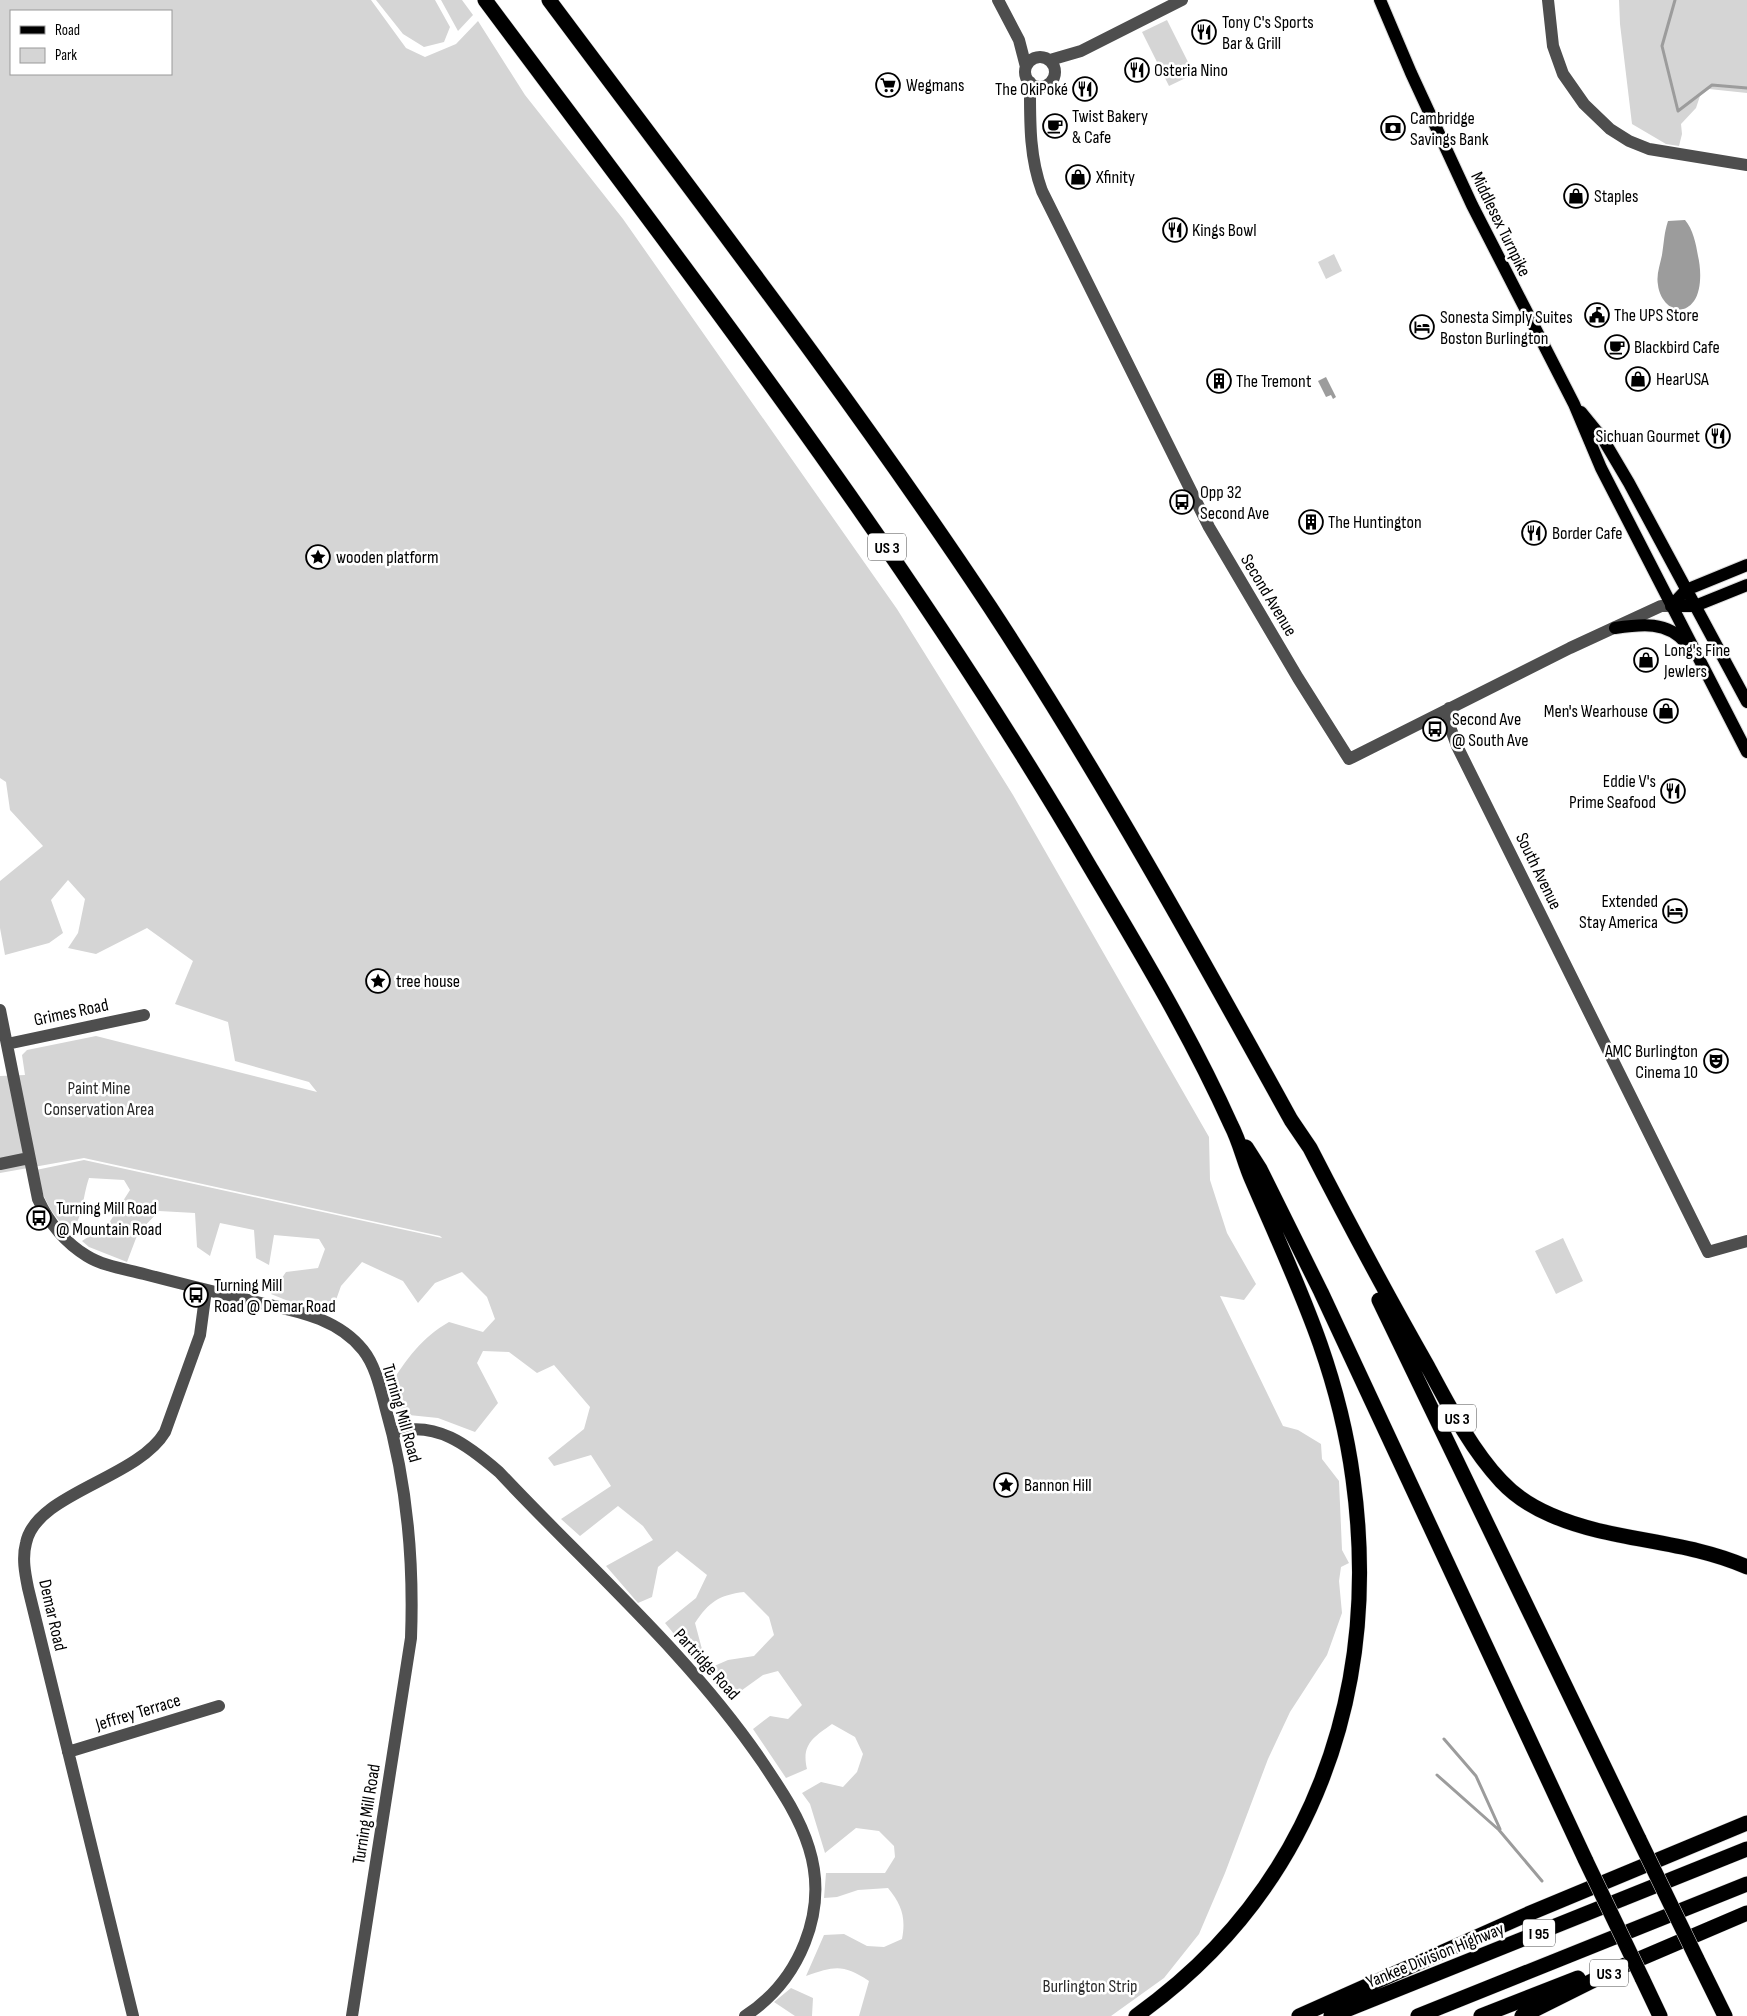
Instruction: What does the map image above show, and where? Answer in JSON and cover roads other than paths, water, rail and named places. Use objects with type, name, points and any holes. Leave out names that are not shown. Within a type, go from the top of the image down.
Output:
[{"type":"highway","name":"US 3","points":[[485,0],[800,424],[927,605],[1031,768],[1107,894],[1170,1007],[1234,1130],[1260,1169],[1317,1284],[1660,2016]]},
{"type":"highway","name":"US 3","points":[[549,0],[855,412],[991,610],[1052,703],[1138,846],[1291,1120],[1310,1148],[1377,1277],[1445,1398],[1484,1459],[1508,1487],[1533,1506],[1566,1521],[1694,1549],[1747,1567]]},
{"type":"highway","points":[[1291,1120],[1303,1152],[1389,1320],[1725,2016]]},
{"type":"highway","points":[[1136,2016],[1169,1992],[1210,1954],[1246,1914],[1280,1865],[1306,1817],[1328,1766],[1343,1714],[1355,1650],[1359,1585],[1358,1531],[1352,1476],[1340,1412],[1314,1321],[1249,1174],[1234,1130]]},
{"type":"highway","points":[[1299,2016],[1528,1914],[1747,1823]]},
{"type":"highway","name":"Yankee Division Highway","points":[[1331,2016],[1747,1849]]},
{"type":"highway","name":"I 95","points":[[1418,2016],[1747,1884]]},
{"type":"highway","name":"US 3","points":[[1522,2016],[1607,1973],[1698,1932],[1747,1913]]},
{"type":"highway","points":[[1482,2016],[1670,1940],[1698,1932]]},
{"type":"main road","name":"Middlesex Turnpike","points":[[1380,0],[1411,73],[1472,205],[1574,404],[1601,468],[1694,653],[1747,752]]},
{"type":"main road","name":"Middlesex Turnpike","points":[[1574,404],[1614,457],[1747,702]]},
{"type":"main road","points":[[1671,606],[1686,590],[1747,565]]},
{"type":"main road","points":[[1671,606],[1695,606],[1747,585]]},
{"type":"main road","points":[[1615,628],[1636,625],[1663,628],[1679,637],[1694,653]]},
{"type":"street","points":[[998,0],[1019,40],[1026,67],[1026,75],[1030,82],[1038,86],[1047,85]]},
{"type":"street","points":[[1026,67],[1031,60],[1048,63],[1081,50],[1182,0]]},
{"type":"street","points":[[1548,0],[1553,46],[1564,74],[1584,104],[1610,129],[1629,141],[1649,148],[1747,165]]},
{"type":"street","points":[[1019,40],[1048,63],[1053,79],[1047,85],[1030,117]]},
{"type":"street","name":"Second Avenue","points":[[1030,82],[1032,153],[1035,172],[1042,191],[1194,499],[1259,614],[1349,759],[1449,708],[1661,606],[1671,606]]},
{"type":"street","name":"South Avenue","points":[[1449,708],[1449,724],[1457,746],[1708,1252],[1747,1241]]},
{"type":"street","name":"Turning Mill Road","points":[[0,1010],[38,1200],[46,1216],[61,1236],[99,1262],[206,1290],[303,1312],[330,1323],[349,1335],[364,1351],[372,1366],[393,1433],[408,1512],[412,1602],[410,1638],[352,2016]]},
{"type":"street","name":"Grimes Road","points":[[7,1044],[144,1015]]},
{"type":"street","points":[[0,1164],[29,1158]]},
{"type":"street","name":"Demar Road","points":[[133,2016],[28,1588],[24,1562],[26,1541],[35,1523],[46,1511],[145,1456],[160,1442],[166,1432],[200,1335],[206,1290]]},
{"type":"street","name":"Partridge Road","points":[[393,1433],[413,1429],[441,1432],[475,1451],[499,1472],[686,1664],[740,1730],[793,1809],[802,1828],[813,1862],[815,1886],[808,1934],[790,1974],[763,2005],[745,2016]]},
{"type":"street","name":"Jeffrey Terrace","points":[[68,1752],[219,1706]]},
{"type":"waterway","points":[[1675,0],[1662,46],[1678,111],[1712,85],[1747,88]]},
{"type":"waterway","points":[[1444,1739],[1476,1776],[1500,1829]]},
{"type":"waterway","points":[[1437,1775],[1499,1830],[1542,1881]]},
{"type":"place","name":"Tony C's Sports Bar & Grill","points":[[1204,32]]},
{"type":"place","name":"Osteria Nino","points":[[1137,70]]},
{"type":"place","name":"Wegmans","points":[[888,85]]},
{"type":"place","name":"The OkiPoké","points":[[1085,89]]},
{"type":"place","name":"Twist Bakery & Cafe","points":[[1055,126]]},
{"type":"place","name":"Cambridge Savings Bank","points":[[1393,128]]},
{"type":"place","name":"Xfinity","points":[[1078,177]]},
{"type":"place","name":"Staples","points":[[1576,196]]},
{"type":"place","name":"Kings Bowl","points":[[1175,230]]},
{"type":"place","name":"The UPS Store","points":[[1597,315]]},
{"type":"place","name":"Sonesta Simply Suites Boston Burlington","points":[[1422,327]]},
{"type":"place","name":"Blackbird Cafe","points":[[1617,347]]},
{"type":"place","name":"HearUSA","points":[[1638,379]]},
{"type":"place","name":"The Tremont","points":[[1219,381]]},
{"type":"place","name":"Sichuan Gourmet","points":[[1718,436]]},
{"type":"place","name":"Opp 32 Second Ave","points":[[1182,502]]},
{"type":"place","name":"The Huntington","points":[[1311,522]]},
{"type":"place","name":"Border Cafe","points":[[1534,533]]},
{"type":"place","name":"wooden platform","points":[[318,557]]},
{"type":"place","name":"Long's Fine Jewlers","points":[[1646,660]]},
{"type":"place","name":"Men's Wearhouse","points":[[1666,711]]},
{"type":"place","name":"Second Ave @ South Ave","points":[[1435,729]]},
{"type":"place","name":"Eddie V's Prime Seafood","points":[[1673,791]]},
{"type":"place","name":"Extended Stay America","points":[[1675,911]]},
{"type":"place","name":"tree house","points":[[378,981]]},
{"type":"place","name":"AMC Burlington Cinema 10","points":[[1716,1061]]},
{"type":"place","name":"Turning Mill Road @ Mountain Road","points":[[39,1218]]},
{"type":"place","name":"Turning Mill Road @ Demar Road","points":[[196,1295]]},
{"type":"place","name":"Bannon Hill","points":[[1006,1485]]},
{"type":"park label","name":"Paint Mine Conservation Area","points":[[99,1098]]},
{"type":"park label","name":"Burlington Strip","points":[[1090,1986]]}]
